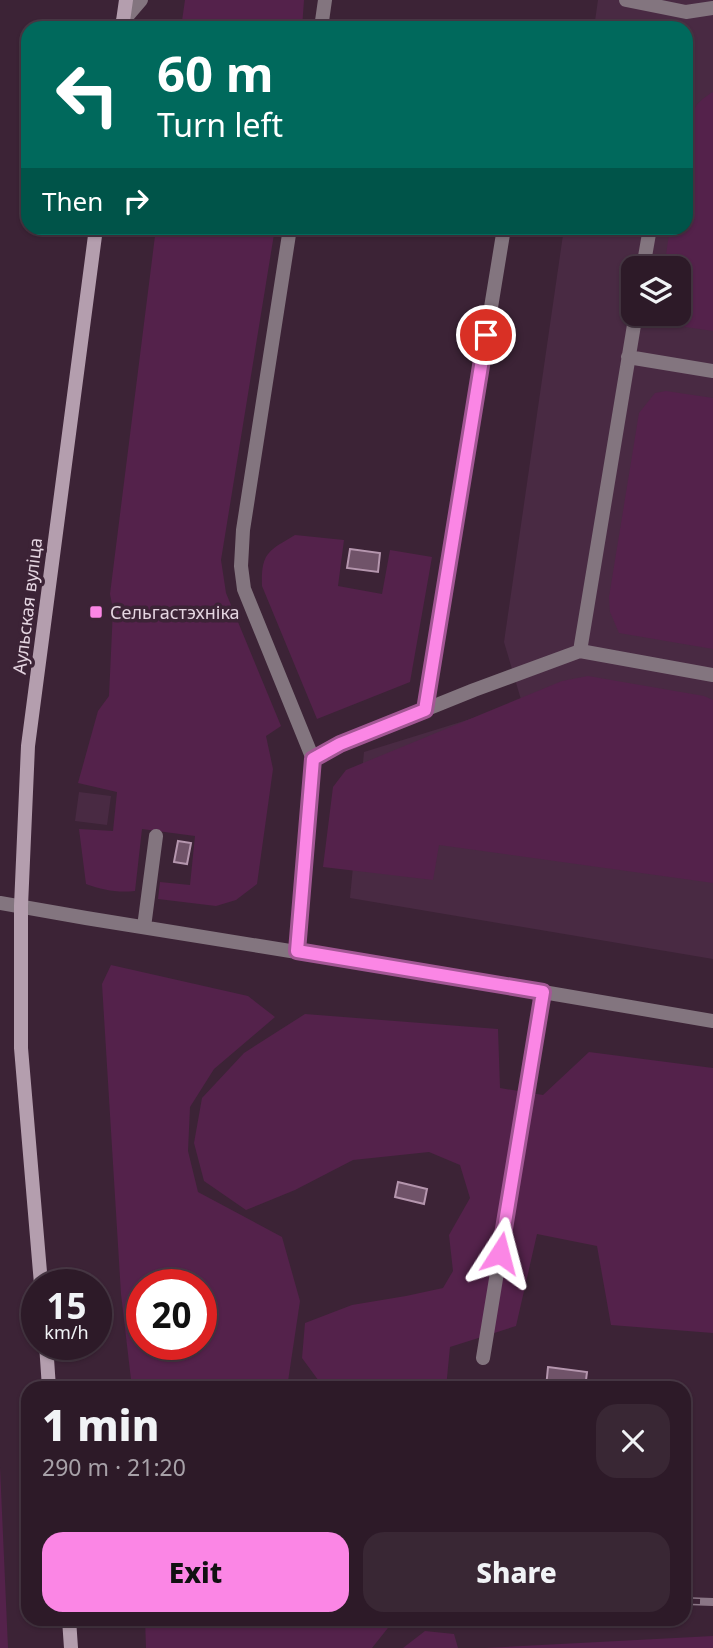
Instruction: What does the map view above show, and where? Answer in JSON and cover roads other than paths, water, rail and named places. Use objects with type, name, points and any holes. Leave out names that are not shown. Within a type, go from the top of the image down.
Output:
[{"type":"street","points":[[122,21],[126,0]]},
{"type":"street","name":"Аульская вуліца","points":[[40,1269],[21,1048],[21,906],[28,746],[95,235]]},
{"type":"street","points":[[47,1360],[49,1381]]},
{"type":"street","points":[[69,1626],[71,1648]]},
{"type":"lane","points":[[124,21],[141,0]]},
{"type":"lane","points":[[322,21],[325,0]]},
{"type":"lane","points":[[626,0],[686,12],[713,8]]},
{"type":"lane","points":[[684,21],[686,12]]},
{"type":"lane","points":[[289,235],[243,530],[241,566],[244,589],[313,759],[297,951]]},
{"type":"lane","points":[[425,710],[503,235]]},
{"type":"lane","points":[[645,256],[649,235]]},
{"type":"lane","points":[[580,651],[634,326]]},
{"type":"lane","points":[[628,357],[713,371]]},
{"type":"lane","points":[[313,759],[340,744],[580,651],[713,675]]},
{"type":"lane","points":[[144,927],[156,836]]},
{"type":"lane","points":[[0,903],[713,1021]]},
{"type":"lane","points":[[483,1358],[543,992]]},
{"type":"railway","points":[[691,1601],[713,1602]]},
{"type":"place","name":"Сельгастэхніка","points":[[96,612]]}]
